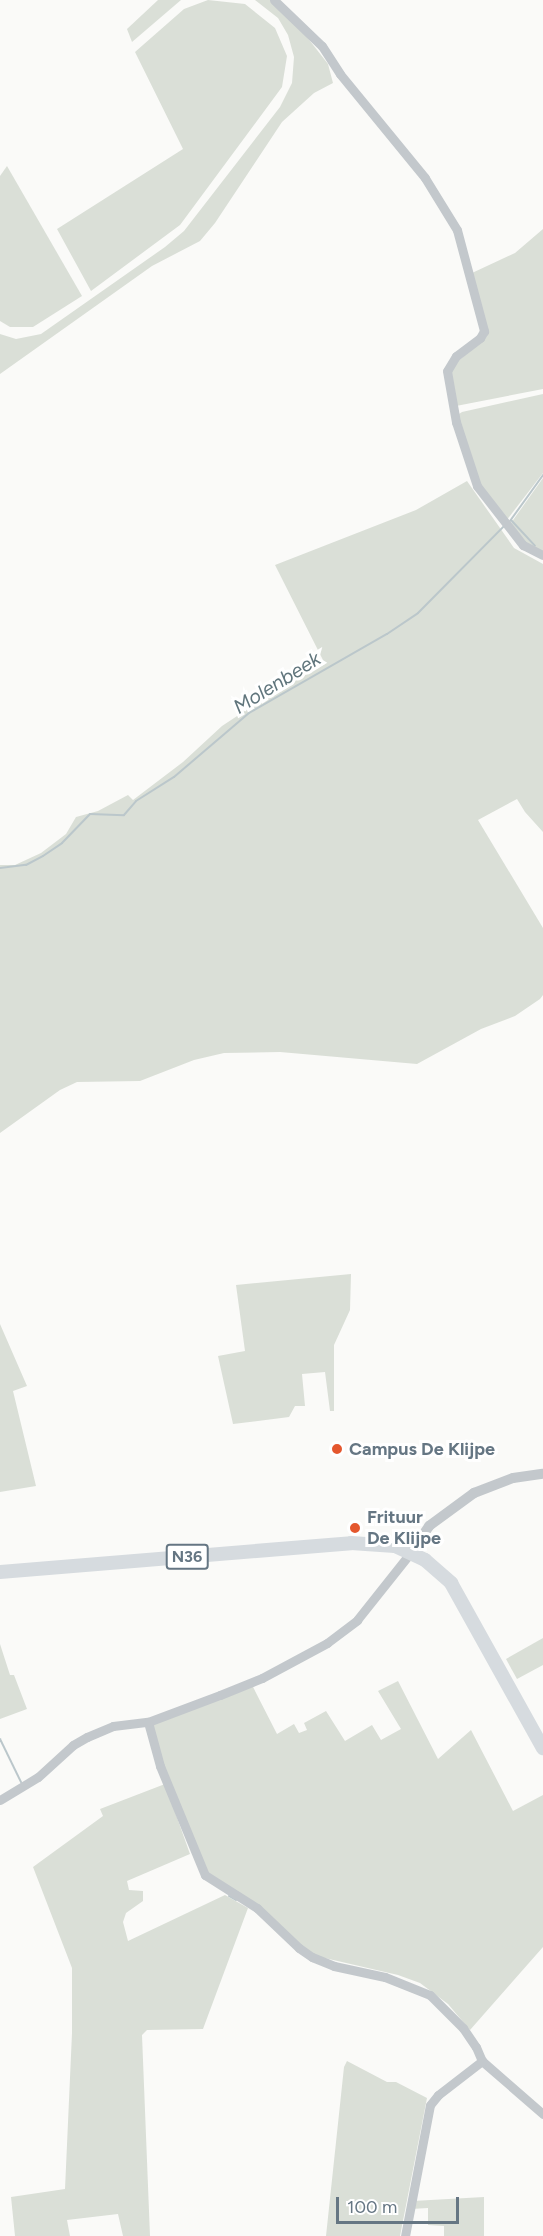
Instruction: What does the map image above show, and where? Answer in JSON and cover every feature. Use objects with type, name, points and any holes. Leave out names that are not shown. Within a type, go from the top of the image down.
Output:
[{"type":"main road","name":"N36","points":[[0,1572],[351,1543],[384,1544],[411,1552],[443,1574],[456,1589],[543,1748]]},
{"type":"street","points":[[274,0],[322,46],[340,74],[425,178],[456,230],[484,331],[480,338],[452,361],[446,379],[472,477],[506,525],[528,548],[543,555]]},
{"type":"street","points":[[0,1800],[38,1777],[74,1745],[87,1737],[113,1726],[148,1722],[240,1687],[327,1643],[357,1620],[429,1526],[483,1488],[513,1478],[543,1474]]},
{"type":"street","points":[[148,1722],[160,1766],[205,1875],[257,1908],[312,1957],[334,1966],[378,1975],[430,1995],[463,2028],[482,2061],[543,2114]]},
{"type":"street","points":[[405,2236],[430,2105],[438,2095],[482,2061]]},
{"type":"shaded area","points":[[158,0],[181,0],[132,42],[127,29]]},
{"type":"shaded area","points":[[208,0],[245,4],[275,28],[287,56],[282,87],[180,225],[91,291],[57,229],[183,149],[135,52],[184,9]]},
{"type":"shaded area","points":[[255,0],[271,0],[296,23],[328,64],[333,83],[314,93],[282,122],[215,223],[200,241],[152,266],[0,374],[0,334],[16,339],[41,334],[165,247],[184,231],[280,107],[292,83],[294,57],[288,35],[278,18]]},
{"type":"shaded area","points":[[7,166],[82,296],[33,327],[10,327],[0,321],[0,176]]},
{"type":"shaded area","points":[[543,229],[543,389],[456,406],[451,367],[483,340],[472,273],[515,253]]},
{"type":"shaded area","points":[[543,394],[543,473],[506,521],[479,485],[456,416],[462,412]]},
{"type":"shaded area","points":[[543,478],[543,553],[529,547],[511,523]]},
{"type":"shaded area","points":[[467,481],[514,548],[543,564],[543,832],[517,799],[478,820],[543,928],[543,995],[515,1016],[481,1029],[417,1064],[280,1052],[224,1053],[194,1060],[140,1081],[77,1082],[60,1090],[0,1133],[0,865],[15,865],[41,853],[66,834],[76,817],[98,811],[128,795],[133,800],[183,762],[222,726],[263,699],[325,664],[275,565],[416,510]]},
{"type":"shaded area","points":[[351,1274],[350,1310],[334,1345],[334,1411],[330,1411],[325,1372],[302,1374],[305,1406],[295,1406],[289,1417],[233,1424],[218,1356],[245,1351],[236,1285]]},
{"type":"shaded area","points":[[0,1324],[27,1386],[13,1391],[36,1486],[0,1492]]},
{"type":"shaded area","points":[[543,1638],[543,1665],[517,1679],[506,1659]]},
{"type":"shaded area","points":[[0,1644],[10,1675],[14,1675],[27,1709],[0,1719]]},
{"type":"shaded area","points":[[398,1681],[438,1759],[471,1730],[513,1811],[543,1795],[543,1947],[470,2030],[448,2004],[420,1983],[398,1975],[316,1956],[210,1878],[168,1781],[151,1727],[155,1722],[252,1685],[277,1734],[294,1724],[299,1733],[307,1730],[304,1723],[326,1711],[345,1741],[372,1725],[381,1740],[401,1729],[378,1691]]},
{"type":"shaded area","points":[[165,1784],[190,1854],[127,1881],[129,1890],[143,1891],[143,1901],[126,1913],[123,1922],[128,1941],[225,1895],[248,1908],[203,2029],[147,2030],[142,2035],[150,2236],[123,2236],[118,2214],[67,2220],[70,2236],[15,2236],[11,2197],[65,2189],[72,2033],[72,1968],[33,1867],[103,1816],[100,1809]]},
{"type":"shaded area","points":[[347,2061],[387,2082],[396,2082],[427,2098],[400,2236],[326,2236],[344,2067]]},
{"type":"shaded area","points":[[484,2197],[484,2236],[444,2236],[444,2226],[428,2225],[428,2208],[411,2209],[413,2201]]},
{"type":"waterway","name":"Molenbeek","points":[[510,521],[543,475]]},
{"type":"waterway","points":[[511,520],[535,546]]},
{"type":"waterway","name":"Molenbeek","points":[[0,868],[26,865],[43,856],[62,843],[90,814],[124,815],[136,801],[174,777],[249,713],[387,634],[418,613],[505,525]]},
{"type":"waterway","points":[[0,1739],[21,1782]]},
{"type":"waterway","points":[[229,1896],[236,1900]]},
{"type":"place","name":"Campus De Klijpe","points":[[337,1449]]},
{"type":"place","name":"Frituur De Klijpe","points":[[355,1528]]}]
